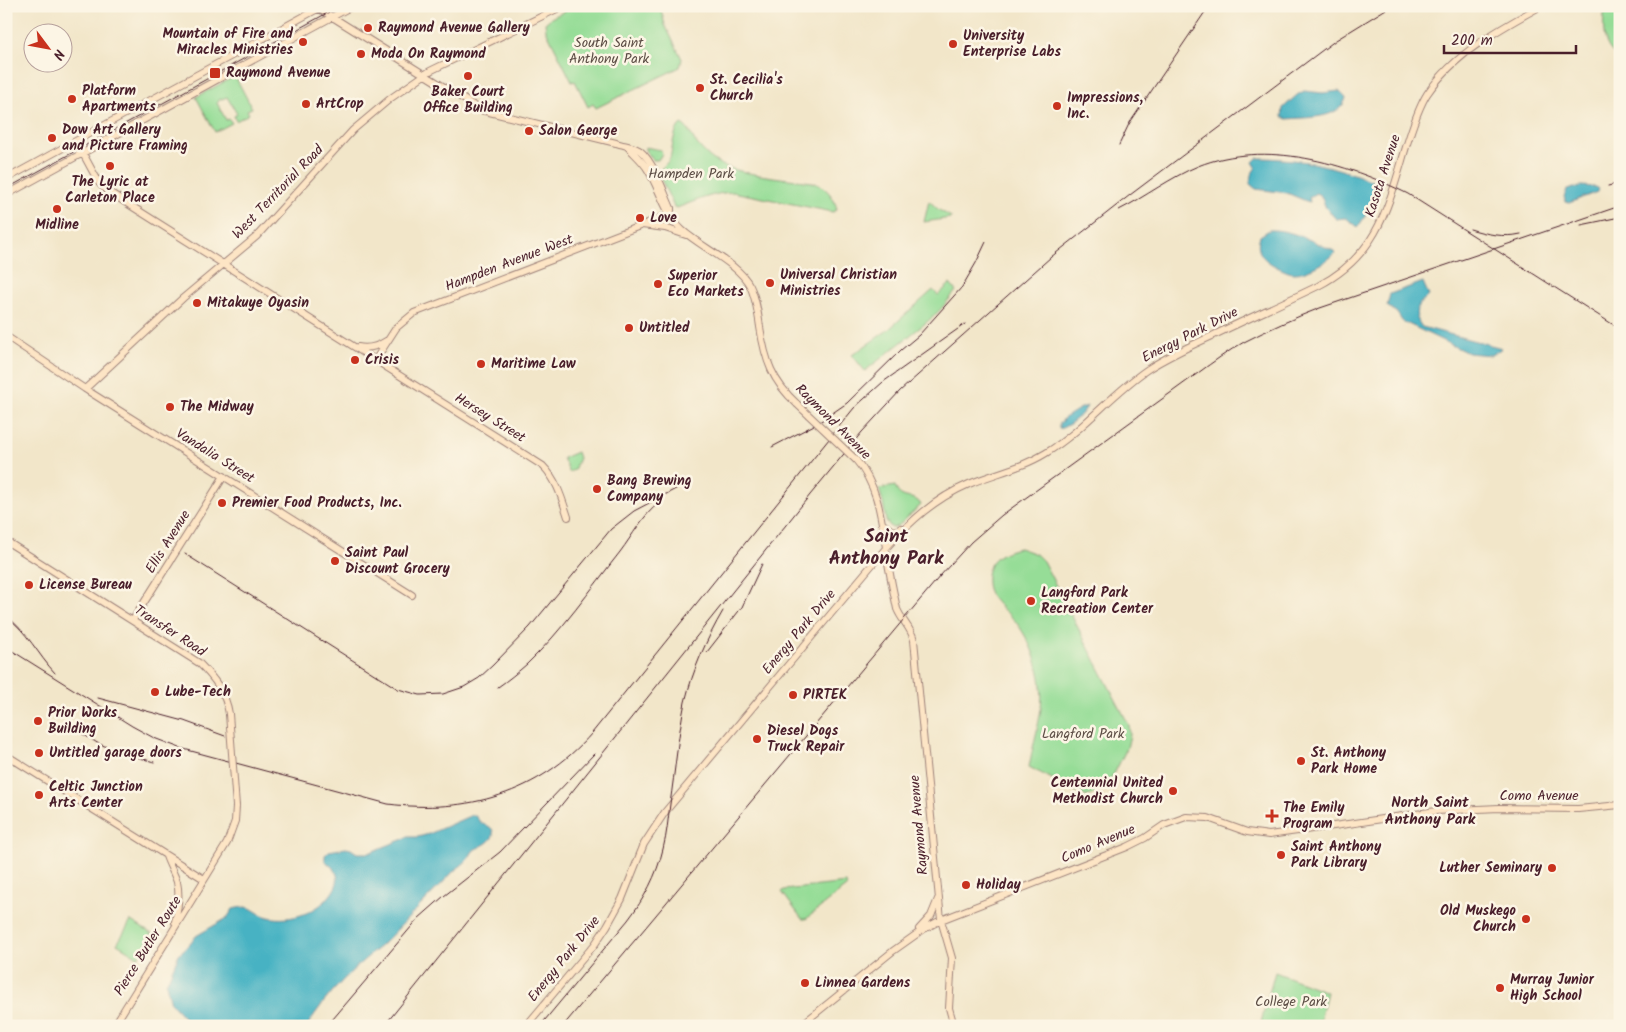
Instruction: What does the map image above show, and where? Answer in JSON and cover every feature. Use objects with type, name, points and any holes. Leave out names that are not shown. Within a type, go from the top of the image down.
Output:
[{"type":"street","points":[[6,195],[82,151],[352,6]]},
{"type":"street","name":"West Territorial Road","points":[[85,389],[183,298],[256,237],[353,130],[391,98],[424,75],[563,6]]},
{"type":"street","name":"Kasota Avenue","points":[[1291,299],[1336,276],[1358,256],[1375,234],[1386,214],[1416,116],[1427,94],[1436,82],[1457,61],[1484,39],[1541,6]]},
{"type":"street","points":[[6,179],[320,7]]},
{"type":"street","name":"Raymond Avenue","points":[[320,7],[332,17],[481,110],[634,147],[650,164],[671,208],[670,214],[681,229],[737,270],[749,284],[756,305],[763,345],[770,366],[781,388],[856,460],[875,490],[883,524],[897,609],[911,631],[914,640],[938,896],[941,920],[952,958],[949,1008],[954,1026]]},
{"type":"street","name":"Hersey Street","points":[[82,151],[99,183],[106,190],[543,466],[556,484],[568,517]]},
{"type":"street","name":"Hampden Avenue West","points":[[376,360],[402,321],[414,313],[670,214]]},
{"type":"street","points":[[640,225],[665,228],[689,236]]},
{"type":"street","name":"Energy Park Drive","points":[[526,1026],[595,944],[607,926],[620,904],[644,844],[661,816],[870,566],[906,527],[924,510],[952,492],[1018,467],[1059,445],[1083,426],[1124,387],[1162,360],[1291,299]]},
{"type":"street","name":"Vandalia Street","points":[[6,336],[85,389],[412,595]]},
{"type":"street","points":[[354,346],[369,348],[380,345],[389,339]]},
{"type":"street","name":"Ellis Avenue","points":[[133,620],[224,476]]},
{"type":"street","points":[[883,524],[895,532],[906,527]]},
{"type":"street","name":"Transfer Road","points":[[6,542],[191,657],[213,677],[223,693],[229,714],[236,806],[235,821],[230,837],[204,879]]},
{"type":"street","points":[[870,566],[883,564],[890,571]]},
{"type":"street","points":[[6,755],[204,879]]},
{"type":"street","name":"Como Avenue","points":[[800,1026],[913,936],[941,920],[1127,847],[1164,825],[1186,817],[1208,818],[1247,832],[1269,834],[1437,810],[1507,808],[1578,809],[1620,805]]},
{"type":"street","points":[[166,856],[177,882],[179,895],[174,926]]},
{"type":"street","name":"Pierce Butler Route","points":[[114,1026],[204,879]]},
{"type":"street","points":[[913,936],[932,914],[938,896]]},
{"type":"green space","name":"South Saint Anthony Park","points":[[575,6],[660,6],[665,25],[682,59],[680,67],[596,108],[593,104],[588,107],[575,81],[572,82],[546,30],[545,23]]},
{"type":"green space","points":[[1605,6],[1620,6],[1620,58],[1609,48],[1606,42],[1604,35]]},
{"type":"green space","points":[[235,76],[252,108],[247,110],[249,114],[236,121],[234,116],[237,114],[227,97],[219,100],[217,103],[226,120],[229,119],[232,123],[215,132],[196,97]]},
{"type":"green space","name":"Hampden Park","points":[[681,124],[708,156],[724,166],[748,173],[811,182],[824,188],[831,195],[837,209],[833,212],[733,192],[697,200],[677,208],[674,207],[658,173],[670,158],[675,135]]},
{"type":"green space","points":[[645,147],[661,150],[662,154],[658,160],[653,160],[645,150]]},
{"type":"green space","points":[[929,201],[939,210],[951,218],[924,222]]},
{"type":"green space","points":[[950,284],[956,291],[940,310],[865,371],[852,355],[888,330],[933,290],[938,295]]},
{"type":"green space","points":[[577,452],[579,458],[574,470],[569,472],[563,458]]},
{"type":"green space","points":[[895,486],[900,494],[915,499],[921,505],[898,526],[892,528],[886,521],[879,489]]},
{"type":"green space","name":"Langford Park","points":[[1019,548],[1036,554],[1043,561],[1129,725],[1130,735],[1127,748],[1115,772],[1106,786],[1087,797],[1029,767],[1039,722],[1041,703],[1040,678],[1034,654],[1023,632],[1016,622],[994,600],[987,583],[988,569],[991,563],[1000,555]]},
{"type":"green space","points":[[846,883],[847,886],[806,919],[802,919],[782,892],[784,890]]},
{"type":"green space","points":[[131,921],[152,934],[138,957],[117,944]]},
{"type":"green space","name":"College Park","points":[[1275,972],[1327,992],[1319,1026],[1260,1026]]},
{"type":"water","points":[[1304,91],[1323,93],[1339,91],[1346,98],[1343,105],[1330,114],[1287,119],[1282,117],[1283,108]]},
{"type":"water","points":[[1257,158],[1302,161],[1332,167],[1360,176],[1374,182],[1373,200],[1358,227],[1346,218],[1336,219],[1326,208],[1321,196],[1316,193],[1309,197],[1310,202],[1287,193],[1256,189],[1250,184],[1251,175],[1256,167],[1253,162]]},
{"type":"water","points":[[1581,186],[1599,189],[1597,192],[1569,203],[1566,202],[1564,197],[1567,190]]},
{"type":"water","points":[[1269,230],[1294,234],[1335,253],[1327,260],[1310,269],[1298,273],[1288,272],[1269,262],[1260,252],[1258,247],[1260,236]]},
{"type":"water","points":[[1423,282],[1429,296],[1418,306],[1416,314],[1422,327],[1502,348],[1491,355],[1468,353],[1402,321],[1397,313],[1387,306],[1390,294]]},
{"type":"water","points":[[1087,406],[1075,420],[1059,429],[1059,423],[1063,419]]},
{"type":"water","points":[[472,815],[492,829],[492,838],[474,850],[466,861],[382,945],[341,982],[307,1026],[192,1026],[171,1003],[166,984],[179,954],[196,936],[227,918],[233,909],[248,907],[273,918],[290,918],[307,913],[327,899],[336,885],[336,872],[325,860],[325,855],[329,851],[346,848],[357,853],[369,853],[408,837],[429,834]]},
{"type":"waterway","points":[[1620,20],[1620,41]]},
{"type":"tram line","points":[[6,189],[340,6]]},
{"type":"railway","points":[[1119,145],[1129,124],[1209,6]]},
{"type":"railway","points":[[384,1026],[810,495],[862,432],[900,391],[1051,257],[1130,195],[1336,40],[1391,6]]},
{"type":"railway","points":[[1119,210],[1198,166],[1224,158],[1278,155],[1332,164],[1359,173],[1408,194],[1620,329]]},
{"type":"railway","points":[[1608,186],[1620,183]]},
{"type":"railway","points":[[563,1026],[940,576],[971,542],[1002,515],[1215,361],[1253,337],[1320,308],[1620,206]]},
{"type":"railway","points":[[1581,225],[1620,217]]},
{"type":"railway","points":[[1470,229],[1495,235],[1521,234]]},
{"type":"railway","points":[[772,447],[818,423],[847,403],[919,335],[962,287],[986,242]]},
{"type":"railway","points":[[6,647],[132,726],[154,738],[180,748],[388,804],[446,806],[500,795],[525,785],[549,771],[571,754],[592,733],[854,408],[883,382],[965,324]]},
{"type":"railway","points":[[185,554],[398,689],[420,695],[443,694],[464,687],[479,678],[493,665],[530,627],[611,529],[634,511],[689,482]]},
{"type":"railway","points":[[498,687],[527,664],[552,638],[620,552],[643,519],[660,502]]},
{"type":"railway","points":[[707,652],[742,607],[762,564]]},
{"type":"railway","points":[[540,1026],[628,920],[645,895],[654,877],[666,838],[678,740],[685,702],[701,655],[723,611]]},
{"type":"railway","points":[[6,616],[20,629],[55,673]]},
{"type":"railway","points":[[98,698],[184,721],[225,736]]},
{"type":"railway","points":[[68,725],[99,744],[154,762]]},
{"type":"railway","points":[[327,1026],[418,919],[500,852],[594,754]]},
{"type":"place","name":"Raymond Avenue Gallery","points":[[368,28]]},
{"type":"place","name":"Mountain of Fire and Miracles Ministries","points":[[303,42]]},
{"type":"place","name":"University Enterprise Labs","points":[[953,44]]},
{"type":"place","name":"Moda On Raymond","points":[[361,54]]},
{"type":"place","name":"Raymond Avenue","points":[[215,73]]},
{"type":"place","name":"Baker Court Office Building","points":[[468,76]]},
{"type":"place","name":"St. Cecilia's Church","points":[[700,88]]},
{"type":"place","name":"Platform Apartments","points":[[72,99]]},
{"type":"place","name":"ArtCrop","points":[[306,104]]},
{"type":"place","name":"Impressions, Inc.","points":[[1057,106]]},
{"type":"place","name":"Salon George","points":[[529,131]]},
{"type":"place","name":"Dow Art Gallery and Picture Framing","points":[[52,138]]},
{"type":"place","name":"The Lyric at Carleton Place","points":[[110,166]]},
{"type":"place","name":"Midline","points":[[57,209]]},
{"type":"place","name":"Love","points":[[640,218]]},
{"type":"place","name":"Universal Christian Ministries","points":[[770,283]]},
{"type":"place","name":"Superior Eco Markets","points":[[658,284]]},
{"type":"place","name":"Mitakuye Oyasin","points":[[197,303]]},
{"type":"place","name":"Untitled","points":[[629,328]]},
{"type":"place","name":"Crisis","points":[[355,360]]},
{"type":"place","name":"Maritime Law","points":[[481,364]]},
{"type":"place","name":"The Midway","points":[[170,407]]},
{"type":"place","name":"Bang Brewing Company","points":[[597,489]]},
{"type":"place","name":"Premier Food Products, Inc.","points":[[222,503]]},
{"type":"place","name":"Saint Paul Discount Grocery","points":[[335,561]]},
{"type":"place","name":"License Bureau","points":[[29,585]]},
{"type":"place","name":"Langford Park Recreation Center","points":[[1031,601]]},
{"type":"place","name":"Lube-Tech","points":[[155,692]]},
{"type":"place","name":"PIRTEK","points":[[793,695]]},
{"type":"place","name":"Prior Works Building","points":[[38,721]]},
{"type":"place","name":"Diesel Dogs Truck Repair","points":[[757,739]]},
{"type":"place","name":"Untitled garage doors","points":[[39,753]]},
{"type":"place","name":"St. Anthony Park Home","points":[[1301,761]]},
{"type":"place","name":"Centennial United Methodist Church","points":[[1173,791]]},
{"type":"place","name":"Celtic Junction Arts Center","points":[[39,795]]},
{"type":"place","name":"The Emily Program","points":[[1272,816]]},
{"type":"place","name":"Saint Anthony Park Library","points":[[1281,855]]},
{"type":"place","name":"Luther Seminary","points":[[1552,868]]},
{"type":"place","name":"Holiday","points":[[966,885]]},
{"type":"place","name":"Old Muskego Church","points":[[1526,919]]},
{"type":"place","name":"Linnea Gardens","points":[[805,983]]},
{"type":"place","name":"Murray Junior High School","points":[[1500,988]]},
{"type":"district","name":"Saint Anthony Park","points":[[886,548]]},
{"type":"district","name":"North Saint Anthony Park","points":[[1430,812]]}]
